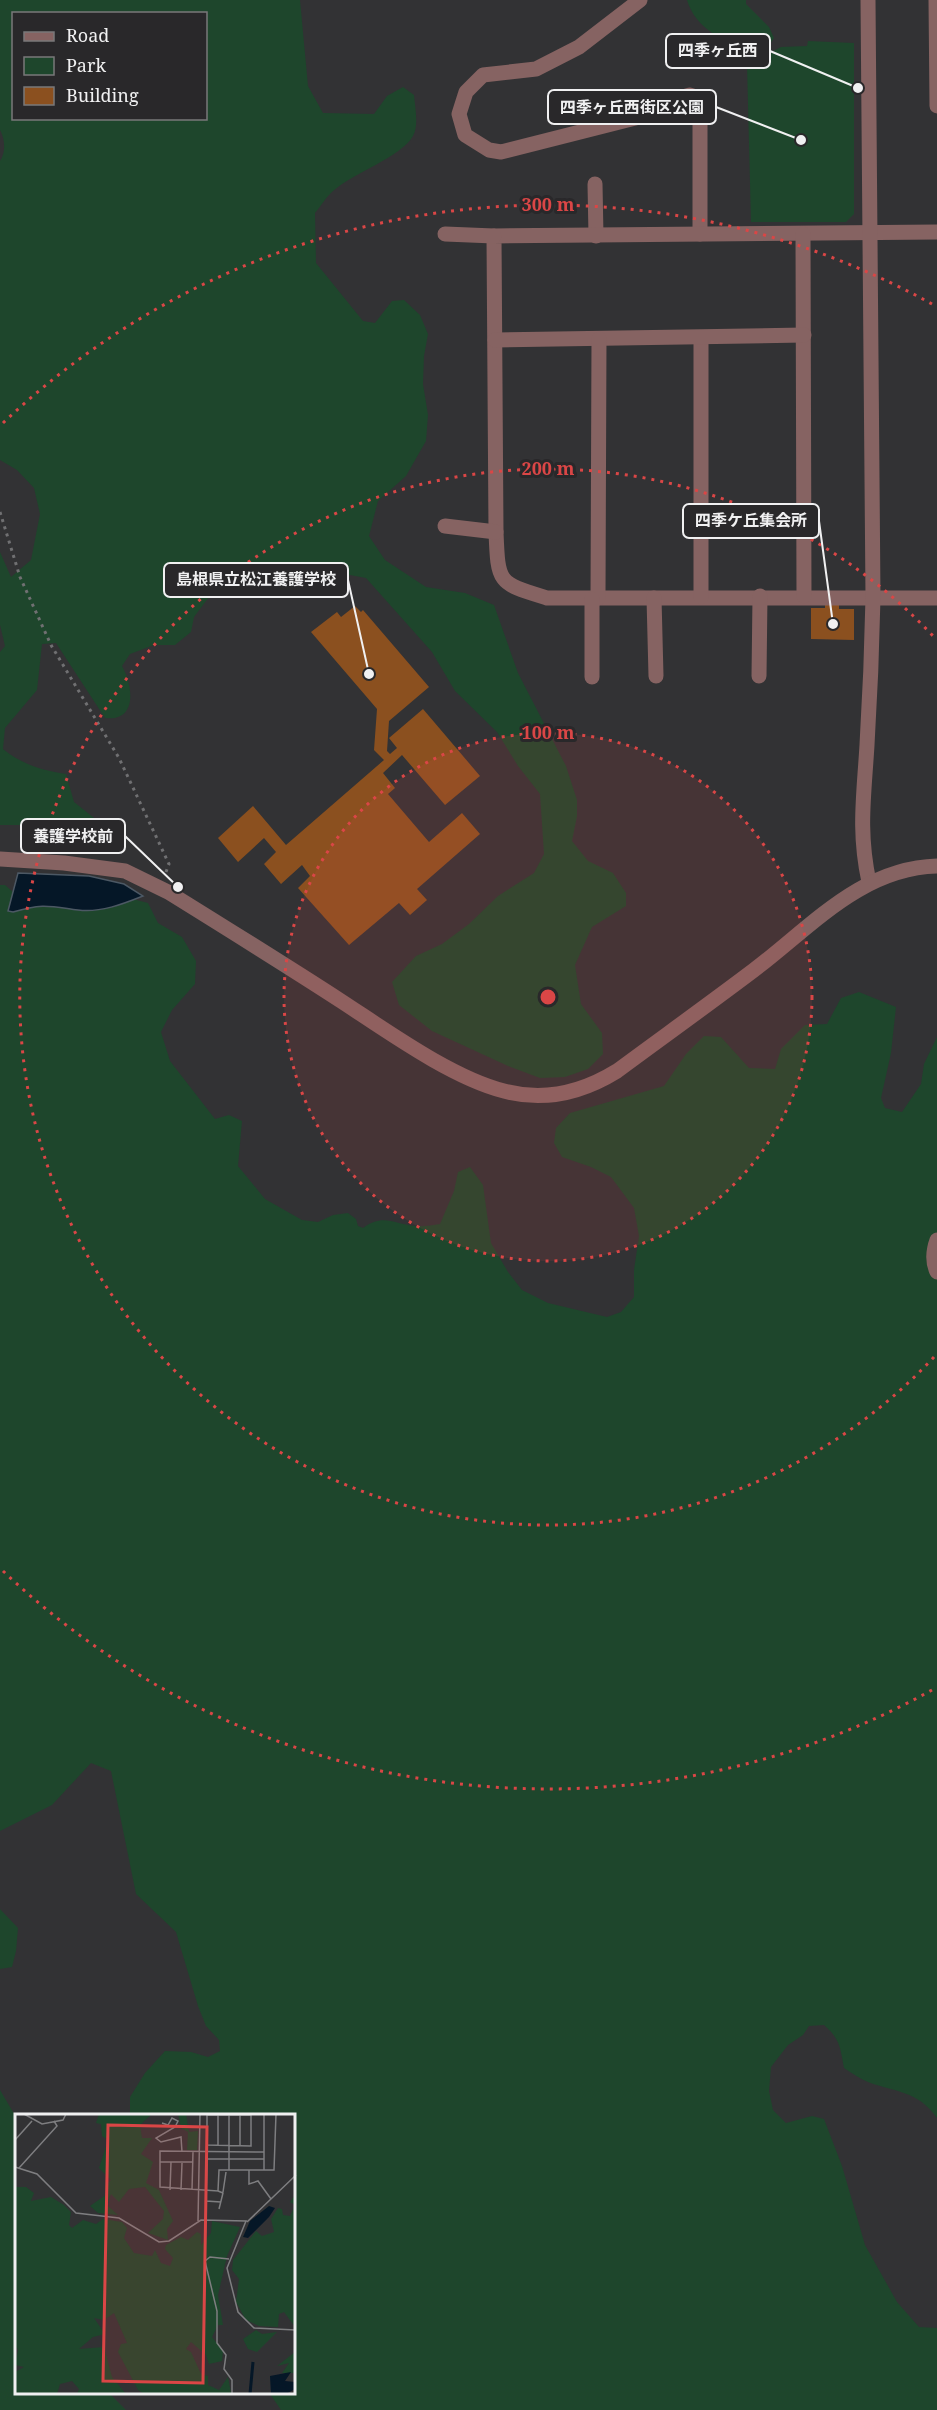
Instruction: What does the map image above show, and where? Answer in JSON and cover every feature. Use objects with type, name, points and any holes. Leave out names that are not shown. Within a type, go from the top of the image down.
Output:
[{"type":"street","points":[[640,0],[579,47],[536,69],[483,75],[466,92],[459,114],[465,135],[489,150],[501,152],[651,114],[683,97],[690,95],[696,97],[700,109],[700,234]]},
{"type":"street","points":[[868,0],[873,598],[871,677],[861,814],[862,839],[869,882]]},
{"type":"street","points":[[936,0],[937,106]]},
{"type":"street","points":[[595,184],[596,236]]},
{"type":"street","points":[[445,234],[596,236],[937,232]]},
{"type":"street","points":[[803,234],[804,596]]},
{"type":"street","points":[[494,236],[496,532],[497,566],[503,581],[517,588],[548,597],[595,599],[760,596],[937,598]]},
{"type":"street","points":[[495,340],[804,335]]},
{"type":"street","points":[[700,338],[701,597]]},
{"type":"street","points":[[592,677],[599,339]]},
{"type":"street","points":[[445,525],[496,532]]},
{"type":"street","points":[[759,676],[760,596]]},
{"type":"street","points":[[654,598],[656,676]]},
{"type":"street","points":[[0,859],[64,863],[124,871],[159,887],[422,1052],[474,1081],[505,1091],[551,1096],[572,1092],[600,1082],[617,1071],[756,968],[827,911],[869,882],[908,869],[937,866]]},
{"type":"street","points":[[937,1240],[933,1258],[937,1272]]},
{"type":"path","points":[[0,512],[21,577],[51,645],[119,758],[169,864],[159,887]]},
{"type":"green space","points":[[0,0],[300,0],[308,86],[323,113],[374,114],[387,96],[403,87],[414,95],[416,127],[407,144],[330,193],[315,213],[316,263],[363,321],[375,323],[392,301],[404,300],[420,315],[428,334],[423,384],[428,415],[426,441],[406,476],[378,501],[369,536],[385,560],[426,587],[465,593],[494,605],[518,673],[566,766],[577,800],[577,816],[572,841],[588,861],[613,873],[626,893],[626,906],[592,927],[575,965],[581,1004],[602,1033],[603,1054],[588,1069],[565,1077],[540,1078],[432,1031],[399,1005],[392,982],[416,956],[442,944],[469,924],[498,896],[534,873],[544,854],[540,794],[518,766],[497,732],[455,691],[432,652],[366,578],[350,575],[335,588],[312,586],[279,572],[257,574],[212,593],[194,617],[191,632],[175,645],[154,645],[130,654],[122,666],[129,683],[130,701],[128,708],[116,718],[105,718],[56,643],[42,644],[37,690],[5,728],[3,749],[33,766],[66,774],[74,802],[108,829],[114,838],[107,846],[86,848],[23,825],[0,825],[0,652],[5,646],[0,625],[0,552],[11,577],[31,560],[40,514],[34,488],[17,470],[0,460],[0,161],[3,154],[3,137],[0,130]]},
{"type":"green space","points":[[687,0],[746,0],[746,4],[769,27],[774,38],[767,48],[750,53],[704,27],[691,10]]},
{"type":"green space","points":[[808,41],[854,43],[854,214],[846,222],[751,222],[747,65],[781,47],[807,46]]},
{"type":"green space","points":[[0,885],[5,885],[21,899],[121,896],[148,903],[158,923],[182,937],[196,961],[195,984],[172,1010],[161,1032],[170,1061],[215,1119],[229,1115],[242,1121],[238,1166],[265,1199],[302,1220],[318,1222],[333,1215],[348,1213],[356,1219],[358,1226],[363,1228],[383,1220],[428,1226],[440,1224],[454,1191],[458,1172],[470,1167],[483,1185],[491,1243],[522,1290],[548,1303],[607,1317],[621,1312],[634,1297],[634,1270],[639,1236],[634,1208],[611,1177],[562,1157],[554,1143],[556,1128],[570,1113],[664,1086],[686,1054],[704,1036],[721,1037],[749,1068],[775,1069],[781,1049],[805,1025],[827,1024],[841,998],[859,992],[896,1007],[891,1053],[881,1098],[885,1108],[902,1112],[921,1084],[924,1064],[937,1037],[937,2118],[914,2097],[868,2082],[844,2068],[838,2044],[824,2025],[809,2026],[803,2035],[788,2045],[771,2067],[769,2091],[773,2110],[786,2123],[812,2116],[824,2119],[842,2166],[865,2245],[897,2302],[919,2327],[937,2328],[937,2410],[281,2410],[271,2395],[296,2395],[296,2114],[130,2114],[130,2097],[145,2073],[165,2051],[191,2052],[208,2057],[220,2051],[219,2040],[206,2026],[198,2006],[176,1932],[136,1894],[111,1771],[91,1763],[52,1805],[0,1831]]},
{"type":"green space","points":[[0,1909],[18,1928],[12,1967],[0,1969]]},
{"type":"green space","points":[[0,2090],[15,2115],[15,2395],[111,2395],[126,2410],[0,2410]]},
{"type":"water","points":[[18,873],[89,876],[124,884],[143,896],[119,905],[86,911],[46,906],[8,911]]},
{"type":"building","points":[[825,605],[839,605],[839,609],[854,609],[854,640],[811,639],[811,608],[825,608]]},
{"type":"building","points":[[355,606],[361,612],[363,610],[429,687],[389,721],[387,751],[390,754],[397,748],[389,738],[423,709],[480,776],[445,805],[402,755],[383,773],[395,788],[388,794],[429,842],[462,813],[480,834],[417,889],[427,900],[410,915],[399,903],[349,945],[298,888],[310,876],[302,865],[281,884],[264,864],[276,852],[264,838],[238,862],[218,838],[253,806],[286,845],[384,760],[374,750],[377,709],[311,632],[337,612],[341,617]]},
{"type":"place","name":"四季ヶ丘西","points":[[858,88]]},
{"type":"place","name":"四季ヶ丘西街区公園","points":[[801,140]]},
{"type":"place","name":"四季ケ丘集会所","points":[[833,624]]},
{"type":"place","name":"島根県立松江養護学校","points":[[369,674]]},
{"type":"place","name":"養護学校前","points":[[178,887]]}]
